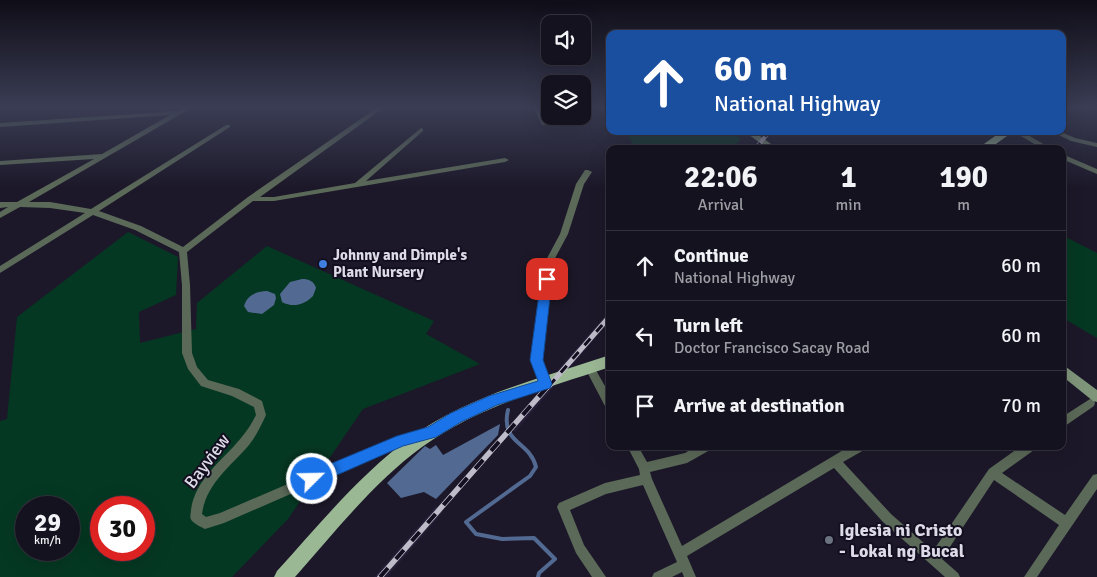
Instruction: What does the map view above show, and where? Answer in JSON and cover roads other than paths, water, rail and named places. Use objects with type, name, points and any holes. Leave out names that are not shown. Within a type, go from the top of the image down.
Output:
[{"type":"main road","points":[[754,135],[768,145]]},
{"type":"main road","points":[[988,145],[1003,135]]},
{"type":"main road","points":[[283,577],[374,477],[431,432],[494,400],[606,362]]},
{"type":"main road","points":[[1066,373],[1094,400]]},
{"type":"street","points":[[0,215],[143,134]]},
{"type":"street","points":[[0,270],[216,134]]},
{"type":"street","points":[[0,205],[20,203],[62,205],[94,211],[138,228],[182,250],[344,134]]},
{"type":"street","points":[[356,185],[416,134]]},
{"type":"street","points":[[1023,135],[1041,145]]},
{"type":"street","points":[[1062,135],[1073,140],[1097,145]]},
{"type":"street","points":[[0,163],[104,156]]},
{"type":"street","points":[[1066,158],[1097,172]]},
{"type":"street","points":[[252,199],[274,199],[505,160]]},
{"type":"street","points":[[545,384],[536,360],[549,262],[564,234],[580,184],[588,172]]},
{"type":"street","name":"Bayview","points":[[182,250],[186,285],[187,353],[193,369],[205,383],[235,392],[258,404],[262,415],[255,429],[202,491],[196,506],[196,517],[205,523],[220,519],[402,440],[431,432]]},
{"type":"street","points":[[590,368],[606,398]]},
{"type":"street","points":[[1066,420],[1094,400]]},
{"type":"street","points":[[634,450],[690,577]]},
{"type":"street","points":[[600,577],[580,549],[563,507],[686,458],[699,450]]},
{"type":"street","points":[[658,577],[682,559],[854,450]]},
{"type":"street","points":[[935,559],[993,473],[1025,450]]},
{"type":"street","points":[[836,462],[887,518],[954,577]]},
{"type":"street","points":[[993,473],[1066,523]]},
{"type":"street","points":[[1030,577],[1097,479]]},
{"type":"water","points":[[302,279],[313,282],[316,288],[313,296],[306,302],[298,305],[282,302],[280,294],[290,282]]},
{"type":"water","points":[[267,291],[275,294],[274,305],[262,314],[248,312],[244,306],[247,299],[256,293]]},
{"type":"water","points":[[500,424],[498,435],[436,499],[424,492],[401,498],[387,483],[425,446],[430,449],[436,445],[443,455]]},
{"type":"waterway","points":[[508,410],[508,430],[533,458],[536,467],[530,476],[466,522],[476,534],[502,539],[534,538],[555,559],[539,573],[538,577]]},
{"type":"railway","points":[[758,145],[767,135]]},
{"type":"railway","points":[[549,386],[606,321]]},
{"type":"railway","points":[[380,577],[550,384]]},
{"type":"place","name":"Johnny and Dimple's Plant Nursery","points":[[323,264]]},
{"type":"place","name":"Iglesia ni Cristo - Lokal ng Bucal","points":[[829,540]]}]
